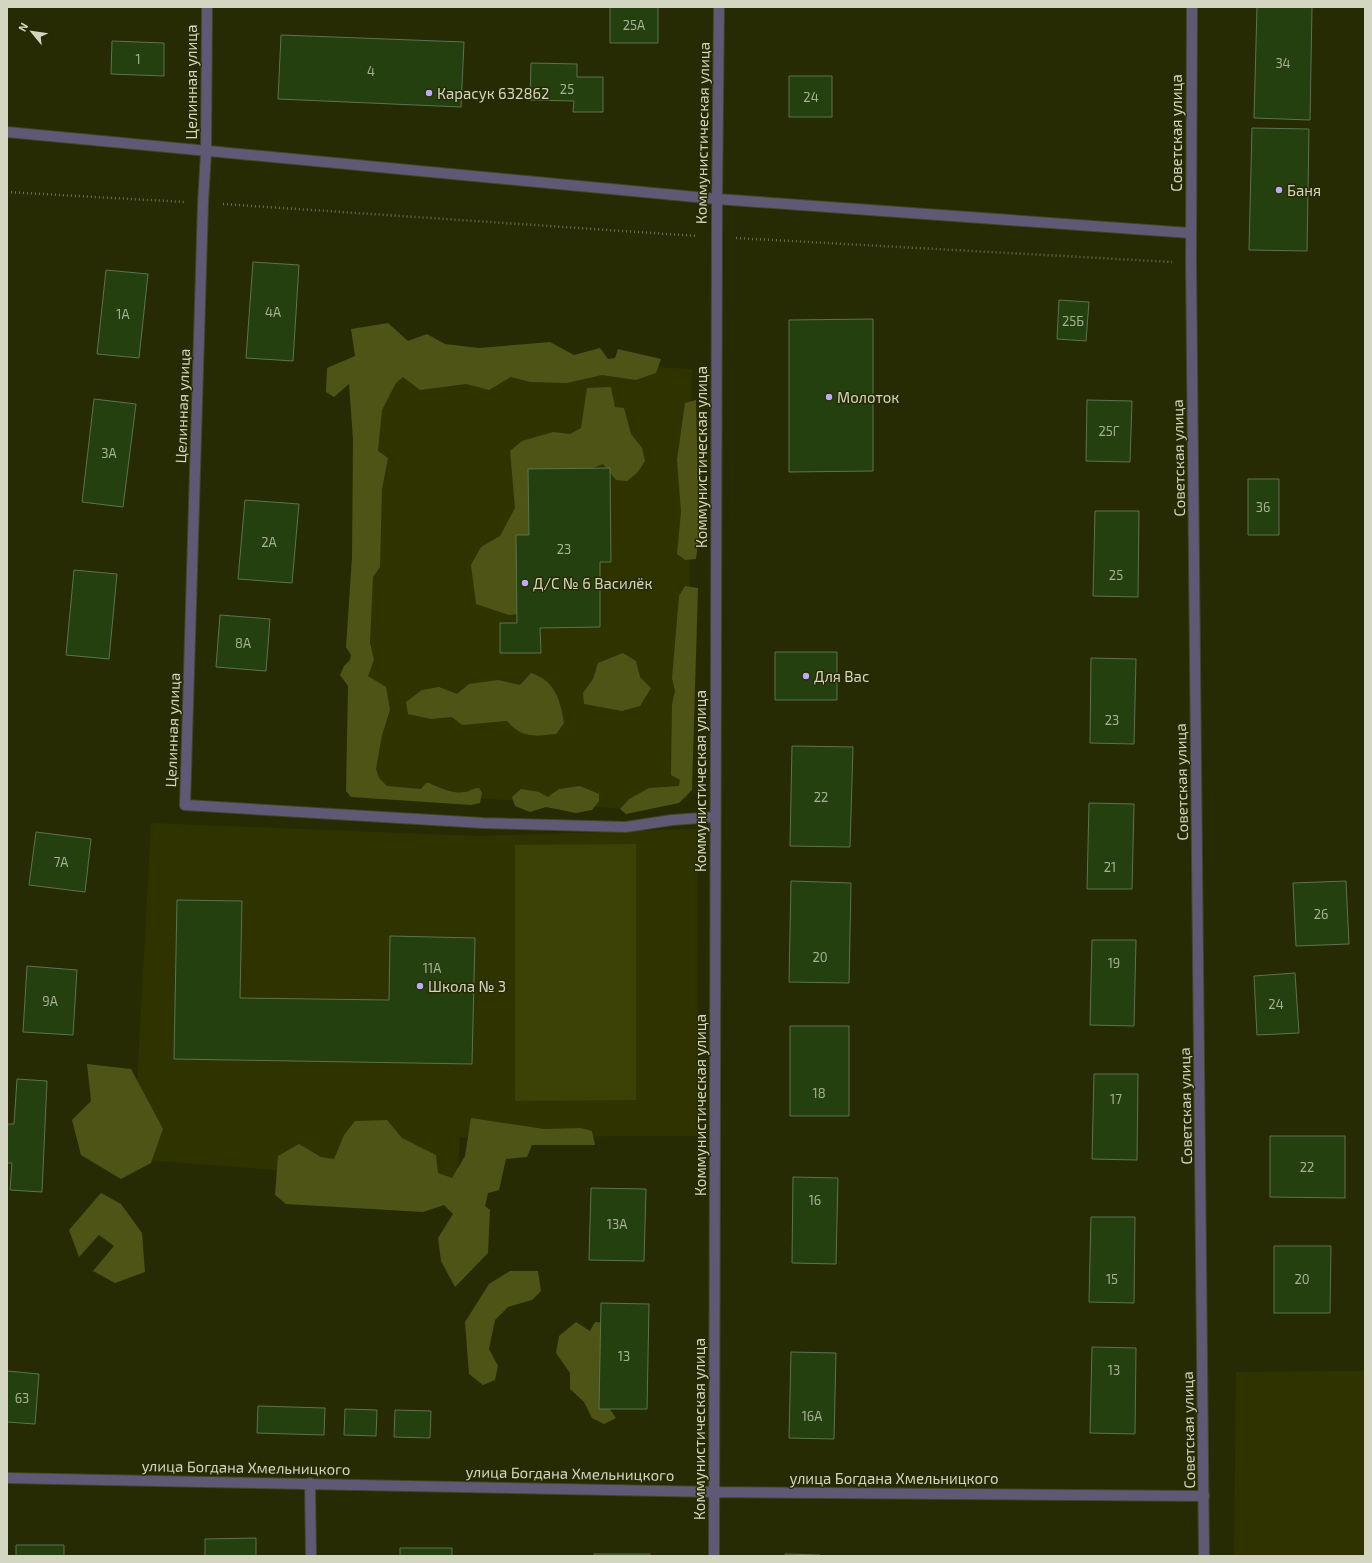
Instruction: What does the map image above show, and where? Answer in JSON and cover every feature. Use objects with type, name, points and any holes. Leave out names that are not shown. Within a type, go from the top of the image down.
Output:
[{"type":"street","name":"Целинная улица","points":[[207,7],[206,152],[203,203],[185,805],[483,823],[626,827],[672,820],[715,817]]},
{"type":"street","name":"Коммунистическая улица","points":[[714,1556],[716,199],[719,7]]},
{"type":"street","name":"Советская улица","points":[[1192,7],[1190,263],[1204,1556]]},
{"type":"street","points":[[7,132],[716,199],[1190,233]]},
{"type":"street","name":"улица Богдана Хмельницкого","points":[[7,1478],[714,1492],[1204,1496]]},
{"type":"street","points":[[310,1483],[311,1556]]},
{"type":"path","points":[[7,192],[203,203],[716,237],[1190,263]]},
{"type":"shaded area","points":[[388,323],[408,341],[427,334],[445,344],[479,348],[550,342],[574,355],[600,348],[608,359],[615,358],[618,349],[661,359],[656,373],[636,380],[602,375],[567,383],[530,382],[511,377],[489,390],[466,384],[420,390],[403,377],[396,383],[382,410],[378,451],[388,458],[382,489],[380,567],[373,577],[370,643],[374,660],[368,676],[386,687],[390,710],[382,735],[376,769],[379,778],[387,786],[421,789],[426,783],[429,783],[455,792],[466,792],[479,788],[482,793],[480,803],[471,805],[351,797],[346,791],[348,686],[340,675],[344,666],[350,660],[351,655],[346,647],[352,557],[353,439],[349,384],[334,397],[326,392],[327,368],[355,356],[351,329]]},
{"type":"shaded area","name":"Д/С № 6 Василёк","points":[[471,358],[692,369],[687,798],[626,809],[355,789],[365,376]]},
{"type":"shaded area","points":[[611,387],[615,407],[624,408],[631,434],[642,448],[645,461],[637,473],[627,481],[616,480],[603,464],[584,472],[533,612],[509,615],[476,604],[471,565],[481,547],[500,536],[515,508],[510,451],[522,441],[553,432],[570,434],[581,428],[587,388]]},
{"type":"shaded area","points":[[696,400],[699,535],[696,559],[685,560],[677,554],[681,512],[677,460],[685,403]]},
{"type":"shaded area","points":[[685,586],[698,588],[692,790],[679,803],[626,814],[620,809],[629,799],[649,788],[679,786],[680,780],[671,775],[672,704],[675,691],[672,678],[679,596]]},
{"type":"shaded area","points":[[623,653],[636,661],[640,677],[651,688],[640,706],[622,711],[584,704],[583,693],[593,679],[598,663]]},
{"type":"shaded area","points":[[531,673],[545,680],[553,689],[559,700],[564,723],[556,734],[535,736],[523,734],[507,721],[462,725],[452,717],[431,719],[408,714],[406,702],[422,690],[439,687],[457,694],[469,684],[498,680],[520,685]]},
{"type":"shaded area","points":[[580,786],[599,794],[599,801],[592,810],[576,813],[546,807],[530,812],[515,806],[512,797],[521,789],[539,792],[548,797],[559,789]]},
{"type":"shaded area","name":"Школа № 3","points":[[151,823],[478,836],[697,829],[698,1136],[460,1137],[457,1184],[133,1159]]},
{"type":"shaded area","points":[[636,844],[636,1100],[515,1101],[515,845]]},
{"type":"shaded area","points":[[87,1064],[131,1069],[163,1129],[151,1163],[121,1179],[81,1155],[72,1120],[91,1101]]},
{"type":"shaded area","points":[[471,1118],[544,1129],[581,1128],[592,1131],[595,1145],[532,1145],[527,1157],[506,1159],[499,1190],[488,1193],[485,1206],[490,1210],[488,1253],[455,1287],[441,1261],[438,1238],[453,1214],[444,1205],[423,1212],[286,1204],[275,1195],[278,1156],[299,1144],[321,1157],[334,1159],[344,1135],[355,1121],[387,1120],[402,1138],[436,1155],[438,1173],[452,1178],[465,1156]]},
{"type":"shaded area","points":[[101,1193],[121,1204],[142,1233],[145,1272],[115,1283],[93,1271],[114,1246],[99,1235],[79,1257],[69,1230]]},
{"type":"shaded area","points":[[510,1271],[538,1271],[541,1291],[532,1300],[508,1307],[495,1320],[489,1349],[498,1366],[495,1380],[483,1385],[469,1374],[465,1322],[489,1284]]},
{"type":"shaded area","points":[[576,1322],[590,1331],[595,1322],[606,1323],[607,1405],[616,1418],[604,1424],[592,1418],[584,1402],[570,1389],[570,1373],[556,1353],[559,1336]]},
{"type":"shaded area","points":[[1365,1371],[1365,1556],[1234,1556],[1236,1372]]},
{"type":"building","points":[[610,7],[658,7],[658,43],[610,43]]},
{"type":"building","points":[[1257,7],[1312,7],[1310,120],[1254,118]]},
{"type":"building","points":[[281,35],[464,42],[461,107],[278,99]]},
{"type":"building","points":[[112,41],[164,43],[164,76],[111,74]]},
{"type":"building","points":[[531,63],[577,64],[577,77],[603,77],[603,112],[573,112],[574,101],[530,100]]},
{"type":"building","points":[[789,76],[832,76],[832,117],[789,117]]},
{"type":"building","name":"Баня","points":[[1252,128],[1309,129],[1307,251],[1249,250]]},
{"type":"building","points":[[253,262],[299,265],[293,361],[246,358]]},
{"type":"building","points":[[106,270],[148,274],[139,358],[97,354]]},
{"type":"building","points":[[1059,300],[1089,302],[1086,341],[1057,339]]},
{"type":"building","points":[[873,319],[873,471],[789,472],[789,320]]},
{"type":"building","points":[[94,399],[136,404],[123,507],[82,502]]},
{"type":"building","points":[[1087,400],[1132,401],[1130,462],[1086,461]]},
{"type":"building","points":[[610,468],[611,562],[600,562],[600,627],[540,628],[541,653],[500,653],[500,623],[517,623],[516,535],[529,535],[528,469]]},
{"type":"building","points":[[1248,479],[1279,479],[1279,535],[1248,535]]},
{"type":"building","points":[[245,500],[299,504],[292,583],[238,579]]},
{"type":"building","points":[[1095,511],[1139,511],[1138,597],[1093,596]]},
{"type":"building","points":[[74,570],[117,574],[109,659],[66,655]]},
{"type":"building","points":[[220,615],[270,619],[266,671],[216,667]]},
{"type":"building","name":"Для Вас","points":[[775,652],[837,652],[837,700],[775,700]]},
{"type":"building","points":[[1091,658],[1136,659],[1134,744],[1090,743]]},
{"type":"building","points":[[792,746],[853,747],[850,847],[790,846]]},
{"type":"building","points":[[1089,803],[1134,804],[1132,889],[1087,889]]},
{"type":"building","points":[[36,832],[91,839],[85,892],[29,885]]},
{"type":"building","points":[[791,881],[851,883],[849,983],[789,982]]},
{"type":"building","points":[[1346,881],[1349,944],[1296,946],[1293,883]]},
{"type":"building","points":[[177,900],[242,901],[240,998],[389,1000],[390,936],[475,938],[472,1064],[174,1059]]},
{"type":"building","points":[[1092,940],[1136,940],[1134,1026],[1090,1025]]},
{"type":"building","points":[[27,966],[77,970],[73,1035],[23,1032]]},
{"type":"building","points":[[1295,973],[1299,1033],[1257,1035],[1254,976]]},
{"type":"building","points":[[790,1026],[849,1026],[849,1116],[790,1116]]},
{"type":"building","points":[[1094,1074],[1138,1074],[1137,1160],[1092,1159]]},
{"type":"building","points":[[17,1079],[47,1081],[42,1192],[10,1190],[12,1163],[7,1163],[7,1124],[14,1124]]},
{"type":"building","points":[[1270,1136],[1345,1136],[1345,1198],[1270,1197]]},
{"type":"building","points":[[793,1177],[838,1178],[836,1264],[792,1263]]},
{"type":"building","points":[[591,1188],[646,1189],[644,1261],[589,1260]]},
{"type":"building","points":[[1091,1217],[1135,1217],[1134,1303],[1089,1302]]},
{"type":"building","points":[[1274,1246],[1331,1246],[1330,1313],[1274,1313]]},
{"type":"building","points":[[601,1303],[649,1304],[647,1409],[599,1409]]},
{"type":"building","points":[[1092,1347],[1136,1348],[1135,1434],[1090,1433]]},
{"type":"building","points":[[791,1352],[836,1353],[834,1439],[789,1438]]},
{"type":"building","points":[[7,1371],[39,1374],[35,1424],[7,1422]]},
{"type":"building","points":[[258,1406],[325,1408],[324,1435],[257,1433]]},
{"type":"building","points":[[345,1409],[377,1410],[376,1436],[344,1435]]},
{"type":"building","points":[[395,1410],[431,1411],[430,1438],[394,1437]]},
{"type":"building","points":[[256,1538],[256,1556],[205,1556],[205,1539]]},
{"type":"building","points":[[16,1545],[64,1545],[64,1556],[16,1556]]},
{"type":"building","points":[[400,1548],[452,1548],[452,1556],[400,1556]]},
{"type":"building","points":[[594,1554],[650,1554],[650,1556],[594,1556]]},
{"type":"building","points":[[785,1554],[820,1555],[820,1556],[785,1556]]},
{"type":"place","name":"Карасук 632862","points":[[429,93]]},
{"type":"place","name":"Баня","points":[[1279,190]]},
{"type":"place","name":"Молоток","points":[[829,397]]},
{"type":"place","name":"Д/С № 6 Василёк","points":[[525,583]]},
{"type":"place","name":"Для Вас","points":[[806,676]]},
{"type":"place","name":"Школа № 3","points":[[420,986]]}]
